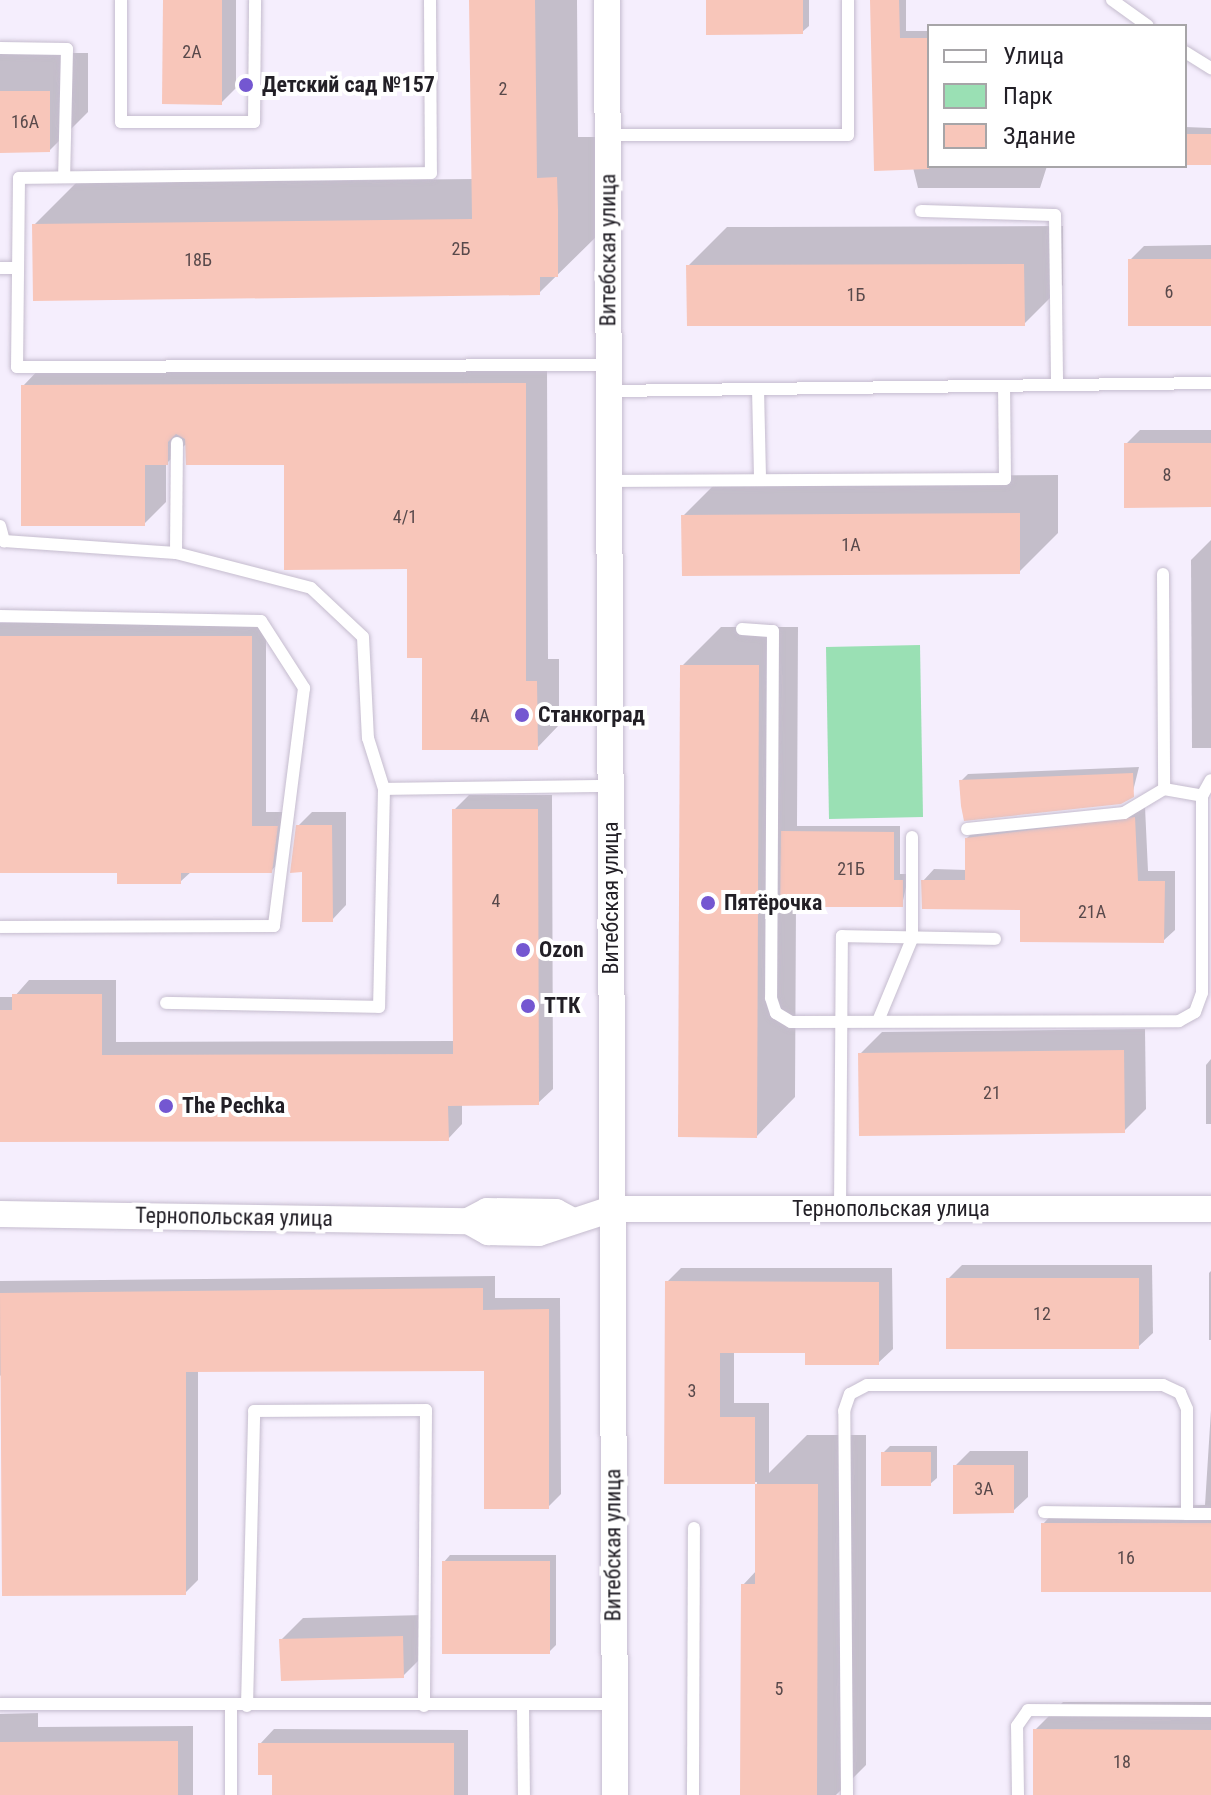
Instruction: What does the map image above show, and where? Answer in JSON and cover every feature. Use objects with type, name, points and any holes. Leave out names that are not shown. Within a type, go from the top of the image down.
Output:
[{"type":"street","name":"Витебская улица","points":[[607,0],[615,1795]]},
{"type":"street","name":"Тернопольская улица","points":[[0,1214],[468,1221],[488,1232],[539,1233],[612,1209],[1211,1209]]},
{"type":"lane","points":[[121,0],[121,122],[254,122],[255,0]]},
{"type":"lane","points":[[430,0],[431,173],[19,178],[17,367],[609,365]]},
{"type":"lane","points":[[608,135],[848,135],[848,0]]},
{"type":"lane","points":[[1112,0],[1145,24]]},
{"type":"lane","points":[[0,48],[67,49],[64,177]]},
{"type":"lane","points":[[1187,53],[1211,68]]},
{"type":"lane","points":[[921,211],[1055,215],[1057,385]]},
{"type":"lane","points":[[0,268],[18,268]]},
{"type":"lane","points":[[609,391],[1211,383]]},
{"type":"lane","points":[[609,481],[1005,479],[1004,386]]},
{"type":"lane","points":[[758,389],[760,480]]},
{"type":"lane","points":[[176,553],[177,443]]},
{"type":"lane","points":[[0,526],[4,541],[176,553],[311,588],[363,637],[368,738],[384,789],[379,1007],[166,1003]]},
{"type":"lane","points":[[1163,574],[1164,789]]},
{"type":"lane","points":[[0,616],[261,621],[304,688],[274,926],[0,927]]},
{"type":"lane","points":[[742,629],[773,631],[771,998],[776,1013],[791,1022],[1179,1021],[1195,1012],[1202,993],[1202,796],[1211,780]]},
{"type":"lane","points":[[384,789],[610,786]]},
{"type":"lane","points":[[967,829],[1124,813],[1164,789],[1202,796]]},
{"type":"lane","points":[[878,1021],[912,939],[912,837]]},
{"type":"lane","points":[[840,1209],[842,936],[995,939]]},
{"type":"lane","points":[[847,1795],[844,1411],[850,1394],[867,1385],[1163,1385],[1180,1393],[1187,1409],[1187,1514]]},
{"type":"lane","points":[[247,1706],[254,1411],[426,1410],[424,1706]]},
{"type":"lane","points":[[1044,1512],[1211,1514]]},
{"type":"lane","points":[[693,1795],[694,1528]]},
{"type":"lane","points":[[0,1704],[613,1704]]},
{"type":"lane","points":[[231,1705],[231,1795]]},
{"type":"lane","points":[[523,1705],[524,1795]]},
{"type":"lane","points":[[1018,1795],[1017,1726],[1028,1710],[1211,1711]]},
{"type":"green space","points":[[920,645],[923,817],[829,819],[826,647]]},
{"type":"building","points":[[163,0],[222,0],[222,105],[162,104]]},
{"type":"building","points":[[469,0],[535,0],[537,178],[557,177],[558,210],[558,277],[540,277],[540,295],[33,301],[32,224],[472,219]]},
{"type":"building","points":[[706,0],[803,0],[803,34],[706,35]]},
{"type":"building","points":[[870,0],[899,0],[900,38],[927,38],[929,169],[874,171]]},
{"type":"building","points":[[0,91],[50,91],[50,152],[0,153]]},
{"type":"building","points":[[1187,134],[1211,134],[1211,165],[1187,165]]},
{"type":"building","points":[[1128,259],[1211,259],[1211,326],[1128,326]]},
{"type":"building","points":[[1024,264],[1025,326],[687,326],[686,265]]},
{"type":"building","points":[[526,383],[526,681],[537,681],[538,750],[422,750],[422,658],[407,658],[407,569],[284,570],[284,465],[186,465],[185,439],[176,434],[168,442],[168,465],[145,465],[145,526],[21,526],[21,385]]},
{"type":"building","points":[[1124,443],[1211,443],[1211,507],[1124,508]]},
{"type":"building","points":[[1020,513],[1020,574],[682,576],[681,515]]},
{"type":"building","points":[[0,636],[252,636],[252,826],[278,826],[272,873],[181,873],[181,884],[117,884],[117,873],[0,873]]},
{"type":"building","points":[[680,665],[759,665],[757,1138],[678,1137]]},
{"type":"building","points":[[1133,773],[1134,797],[1121,804],[964,821],[959,780]]},
{"type":"building","points":[[452,809],[538,809],[539,1105],[448,1106],[449,1141],[0,1142],[0,1010],[12,1010],[12,994],[102,994],[102,1055],[453,1054]]},
{"type":"building","points":[[1135,817],[1138,881],[1165,881],[1164,943],[1020,942],[1020,910],[922,909],[921,880],[965,880],[965,838]]},
{"type":"building","points":[[296,825],[332,825],[333,922],[302,922],[302,872],[290,873]]},
{"type":"building","points":[[781,831],[894,832],[894,880],[903,880],[903,907],[780,907]]},
{"type":"building","points":[[1124,1050],[1125,1133],[859,1136],[858,1053]]},
{"type":"building","points":[[946,1278],[1139,1278],[1139,1349],[946,1349]]},
{"type":"building","points":[[665,1281],[879,1282],[879,1365],[805,1365],[805,1353],[720,1353],[720,1417],[755,1417],[755,1484],[664,1484]]},
{"type":"building","points":[[483,1288],[483,1310],[549,1309],[549,1509],[484,1509],[484,1371],[186,1372],[186,1595],[2,1596],[0,1293]]},
{"type":"building","points":[[881,1452],[931,1452],[931,1486],[881,1486]]},
{"type":"building","points":[[953,1465],[1014,1465],[1014,1513],[953,1514]]},
{"type":"building","points":[[755,1484],[818,1484],[817,1795],[740,1795],[741,1584],[755,1584]]},
{"type":"building","points":[[1041,1523],[1211,1523],[1211,1592],[1041,1592]]},
{"type":"building","points":[[442,1561],[550,1561],[550,1654],[442,1654]]},
{"type":"building","points":[[403,1636],[404,1678],[281,1681],[279,1639]]},
{"type":"building","points":[[1033,1729],[1211,1730],[1211,1795],[1033,1795]]},
{"type":"building","points":[[178,1741],[178,1795],[0,1795],[0,1742]]},
{"type":"building","points":[[258,1743],[454,1743],[454,1795],[272,1795],[272,1775],[258,1775]]},
{"type":"place","name":"Детский сад №157","points":[[246,85]]},
{"type":"place","name":"Станкоград","points":[[522,715]]},
{"type":"place","name":"Пятёрочка","points":[[708,903]]},
{"type":"place","name":"Ozon","points":[[523,950]]},
{"type":"place","name":"ТТК","points":[[528,1006]]},
{"type":"place","name":"The Pechka","points":[[166,1106]]}]
